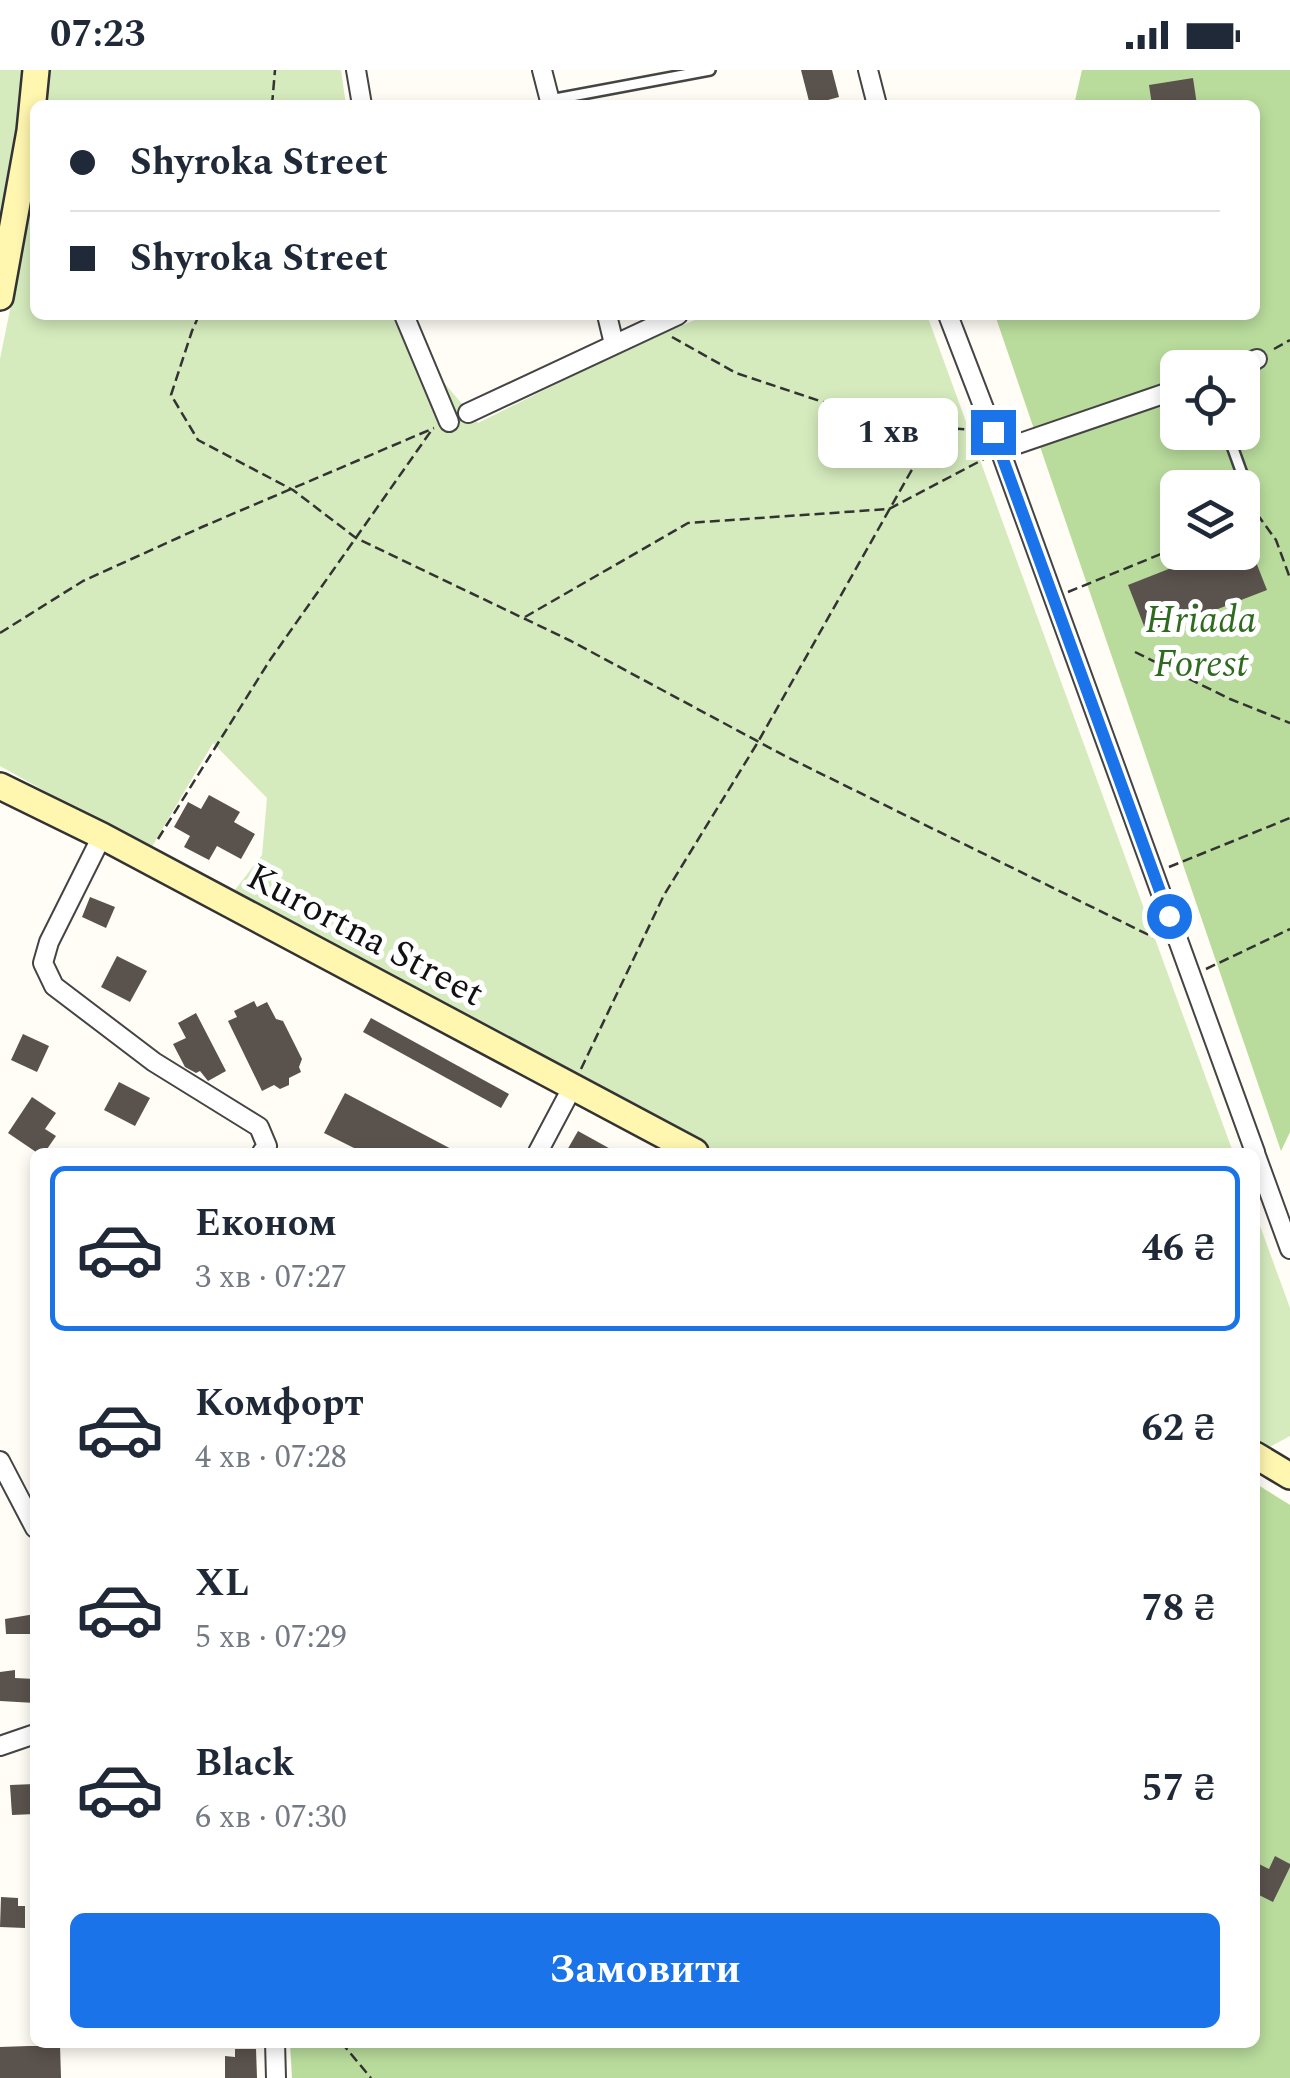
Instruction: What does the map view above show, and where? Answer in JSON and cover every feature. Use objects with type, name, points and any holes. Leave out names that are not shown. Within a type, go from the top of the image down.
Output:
[{"type":"main road","points":[[33,100],[36,70]]},
{"type":"main road","points":[[0,297],[30,132]]},
{"type":"main road","name":"Kurortna Street","points":[[0,786],[102,836],[688,1148]]},
{"type":"main road","points":[[1260,1459],[1290,1476]]},
{"type":"street","points":[[356,70],[361,100]]},
{"type":"street","points":[[542,70],[550,100]]},
{"type":"street","points":[[868,70],[877,100]]},
{"type":"street","points":[[406,320],[441,426]]},
{"type":"street","points":[[608,320],[614,344]]},
{"type":"street","points":[[468,414],[667,320]]},
{"type":"street","points":[[950,320],[1253,1148]]},
{"type":"street","points":[[1000,450],[1160,394]]},
{"type":"street","points":[[102,836],[49,942],[43,963],[54,986],[154,1062],[259,1127],[266,1148]]},
{"type":"street","points":[[540,1148],[573,1086]]},
{"type":"street","points":[[1260,1167],[1290,1249]]},
{"type":"street","points":[[0,1461],[30,1518]]},
{"type":"street","points":[[0,1746],[30,1736]]},
{"type":"street","points":[[276,2048],[276,2078]]},
{"type":"lane","points":[[561,100],[710,70]]},
{"type":"path","points":[[272,100],[275,70]]},
{"type":"path","points":[[197,320],[172,395],[198,440],[293,490],[356,538],[571,640],[758,742],[1182,951]]},
{"type":"path","points":[[653,326],[736,373],[894,424],[993,432]]},
{"type":"path","points":[[1260,357],[1290,340]]},
{"type":"path","points":[[146,860],[270,660],[441,426]]},
{"type":"path","points":[[573,1086],[664,895],[758,742],[936,428]]},
{"type":"path","points":[[0,633],[83,581],[407,440]]},
{"type":"path","points":[[523,618],[688,523],[889,509],[1000,450]]},
{"type":"path","points":[[1260,519],[1276,540],[1290,578]]},
{"type":"path","points":[[1067,593],[1160,554]]},
{"type":"path","points":[[1135,652],[1290,724]]},
{"type":"path","points":[[1167,867],[1290,818]]},
{"type":"path","points":[[1205,970],[1290,929]]},
{"type":"path","points":[[345,2048],[371,2078]]},
{"type":"green space","points":[[0,70],[341,70],[345,100],[30,100],[30,320],[396,320],[399,329],[478,423],[695,320],[929,320],[1232,1148],[708,1148],[231,895],[262,855],[267,798],[213,743],[150,850],[0,766],[0,359],[25,236],[0,230]]},
{"type":"green space","name":"Hriada Forest","points":[[1082,70],[1290,70],[1290,1132],[1281,1151],[997,320],[1260,320],[1260,100],[1075,100]]},
{"type":"green space","points":[[1260,1226],[1290,1308],[1290,1436],[1262,1451]]},
{"type":"green space","points":[[1260,1486],[1290,1505],[1290,2078],[292,2078],[290,2048],[1260,2048]]},
{"type":"building","points":[[801,70],[832,70],[839,97],[809,100]]},
{"type":"building","points":[[1193,78],[1196,100],[1151,100],[1149,85]]},
{"type":"building","points":[[1166,570],[1259,570],[1267,590],[1148,636],[1128,585]]},
{"type":"building","points":[[209,795],[240,812],[234,822],[255,834],[241,859],[217,846],[209,860],[184,847],[190,836],[174,827],[188,802],[201,809]]},
{"type":"building","points":[[90,897],[115,907],[106,928],[82,917]]},
{"type":"building","points":[[117,956],[147,971],[130,1002],[101,987]]},
{"type":"building","points":[[254,1001],[257,1007],[267,1002],[276,1019],[283,1021],[302,1059],[301,1072],[280,1089],[274,1085],[262,1091],[228,1021],[237,1017],[234,1011]]},
{"type":"building","points":[[196,1013],[226,1071],[208,1081],[200,1071],[185,1067],[173,1044],[186,1038],[178,1023]]},
{"type":"building","points":[[371,1018],[509,1094],[501,1108],[363,1032]]},
{"type":"building","points":[[23,1034],[49,1046],[37,1072],[11,1060]]},
{"type":"building","points":[[119,1082],[150,1098],[135,1126],[104,1110]]},
{"type":"building","points":[[345,1093],[449,1148],[354,1148],[324,1133]]},
{"type":"building","points":[[32,1097],[56,1113],[45,1129],[56,1136],[48,1148],[30,1148],[8,1133]]},
{"type":"building","points":[[578,1131],[609,1148],[568,1148]]},
{"type":"building","points":[[30,1615],[30,1634],[6,1634],[5,1619]]},
{"type":"building","points":[[15,1670],[15,1678],[30,1679],[30,1703],[0,1701],[0,1672]]},
{"type":"building","points":[[30,1784],[30,1814],[12,1815],[10,1785]]},
{"type":"building","points":[[1275,1856],[1290,1864],[1273,1902],[1260,1896],[1260,1864],[1269,1869]]},
{"type":"building","points":[[1,1897],[18,1898],[18,1906],[25,1906],[25,1928],[0,1927]]},
{"type":"building","points":[[0,2047],[60,2048],[61,2078],[0,2078]]},
{"type":"building","points":[[235,2049],[256,2049],[257,2078],[225,2078],[225,2056],[235,2057]]},
{"type":"route","points":[[993,432],[1169,916]]}]
